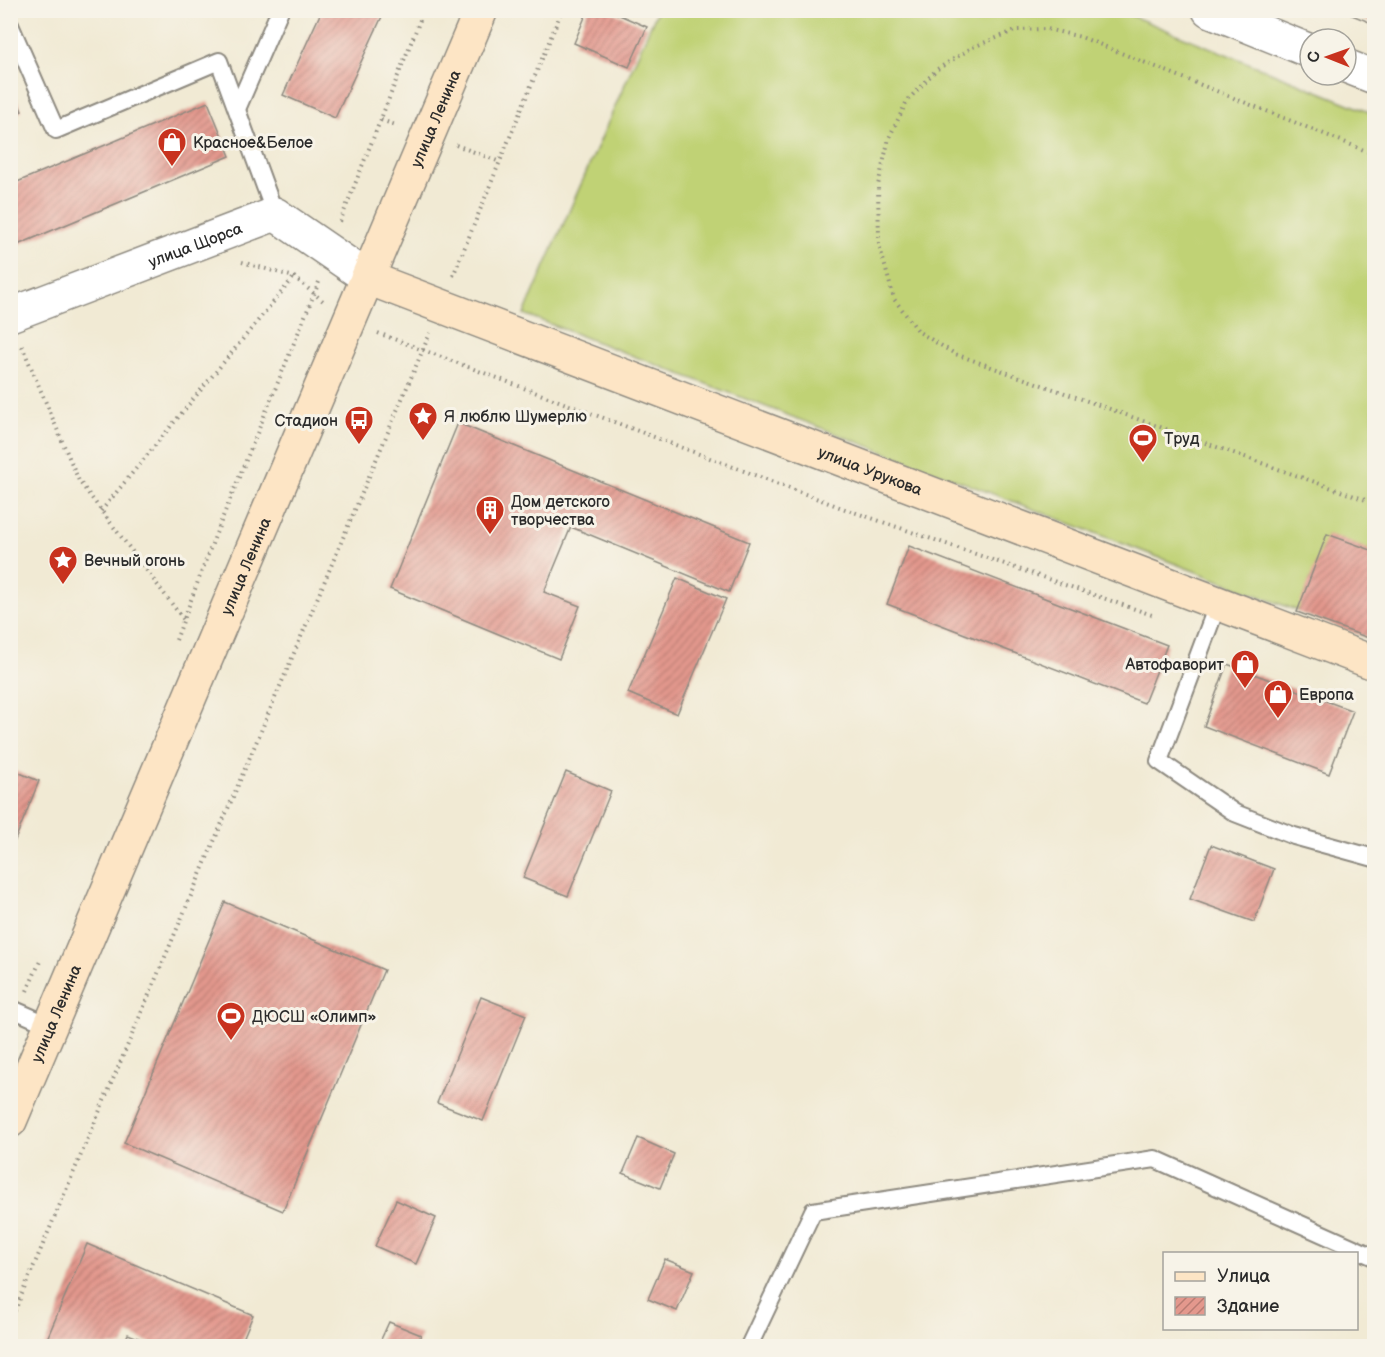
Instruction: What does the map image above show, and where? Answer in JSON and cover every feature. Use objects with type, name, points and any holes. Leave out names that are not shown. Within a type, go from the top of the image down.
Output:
[{"type":"main road","name":"улица Ленина","points":[[10,1121],[481,10]]},
{"type":"main road","name":"улица Урукова","points":[[368,278],[1374,663]]},
{"type":"street","points":[[1209,10],[1298,46]]},
{"type":"street","points":[[1358,71],[1374,77]]},
{"type":"street","points":[[275,214],[368,278]]},
{"type":"street","name":"улица Щорса","points":[[10,315],[275,214]]},
{"type":"lane","points":[[237,109],[280,10]]},
{"type":"lane","points":[[10,25],[56,130],[219,61],[275,214]]},
{"type":"lane","points":[[1218,603],[1158,761],[1235,813],[1294,836],[1374,858]]},
{"type":"lane","points":[[14,1010],[51,1026]]},
{"type":"lane","points":[[749,1347],[813,1211],[1155,1159],[1374,1257]]},
{"type":"path","points":[[176,641],[215,536],[315,294],[329,251],[424,10]]},
{"type":"path","points":[[10,1322],[423,351],[562,10]]},
{"type":"path","points":[[1374,154],[1081,37],[1047,29],[1017,30],[973,47],[936,70],[908,101],[889,138],[878,185],[879,244],[894,299],[919,332],[955,354],[1374,503]]},
{"type":"path","points":[[235,259],[294,277],[349,322],[423,351],[845,509],[1161,618]]},
{"type":"path","points":[[101,511],[294,277]]},
{"type":"path","points":[[10,351],[33,342]]},
{"type":"path","points":[[22,346],[79,481],[184,620]]},
{"type":"path","points":[[14,1010],[41,959]]},
{"type":"green space","name":"Труд","points":[[657,11],[1120,11],[1298,83],[1298,87],[1307,87],[1374,114],[1374,640],[524,314]]},
{"type":"building","points":[[322,10],[385,10],[335,118],[283,95]]},
{"type":"building","points":[[588,10],[608,10],[647,27],[629,67],[574,43]]},
{"type":"building","points":[[1342,10],[1374,10],[1374,24],[1342,11]]},
{"type":"building","points":[[10,85],[22,111],[10,116]]},
{"type":"building","points":[[208,102],[230,156],[10,248],[10,185]]},
{"type":"building","name":"Дом детского творчества","points":[[458,423],[749,542],[729,592],[571,527],[544,592],[580,606],[559,659],[390,589]]},
{"type":"building","points":[[1327,534],[1374,551],[1374,640],[1297,612]]},
{"type":"building","points":[[909,546],[1167,645],[1144,703],[887,604]]},
{"type":"building","points":[[677,578],[726,599],[677,714],[628,693]]},
{"type":"building","name":"Европа","points":[[1227,664],[1353,711],[1329,774],[1204,726]]},
{"type":"building","points":[[10,769],[39,781],[11,850],[10,850]]},
{"type":"building","points":[[566,772],[611,791],[568,896],[523,878]]},
{"type":"building","points":[[1211,845],[1274,869],[1254,922],[1190,899]]},
{"type":"building","points":[[225,902],[384,970],[283,1211],[124,1143]]},
{"type":"building","points":[[481,997],[526,1015],[483,1121],[437,1103]]},
{"type":"building","points":[[638,1138],[674,1154],[660,1188],[623,1173]]},
{"type":"building","points":[[396,1200],[436,1218],[416,1264],[375,1246]]},
{"type":"building","points":[[87,1244],[253,1315],[240,1346],[158,1346],[128,1334],[123,1346],[44,1346]]},
{"type":"building","points":[[665,1259],[694,1271],[677,1311],[648,1299]]},
{"type":"building","points":[[389,1322],[421,1335],[416,1346],[378,1346]]},
{"type":"place","name":"Красное&Белое","points":[[172,168]]},
{"type":"place","name":"Я люблю Шумерлю","points":[[423,442]]},
{"type":"place","name":"Стадион","points":[[359,446]]},
{"type":"place","name":"Труд","points":[[1143,464]]},
{"type":"place","name":"Дом детского творчества","points":[[490,536]]},
{"type":"place","name":"Вечный огонь","points":[[63,586]]},
{"type":"place","name":"Автофаворит","points":[[1245,690]]},
{"type":"place","name":"Европа","points":[[1278,720]]},
{"type":"place","name":"ДЮСШ «Олимп»","points":[[231,1042]]}]
